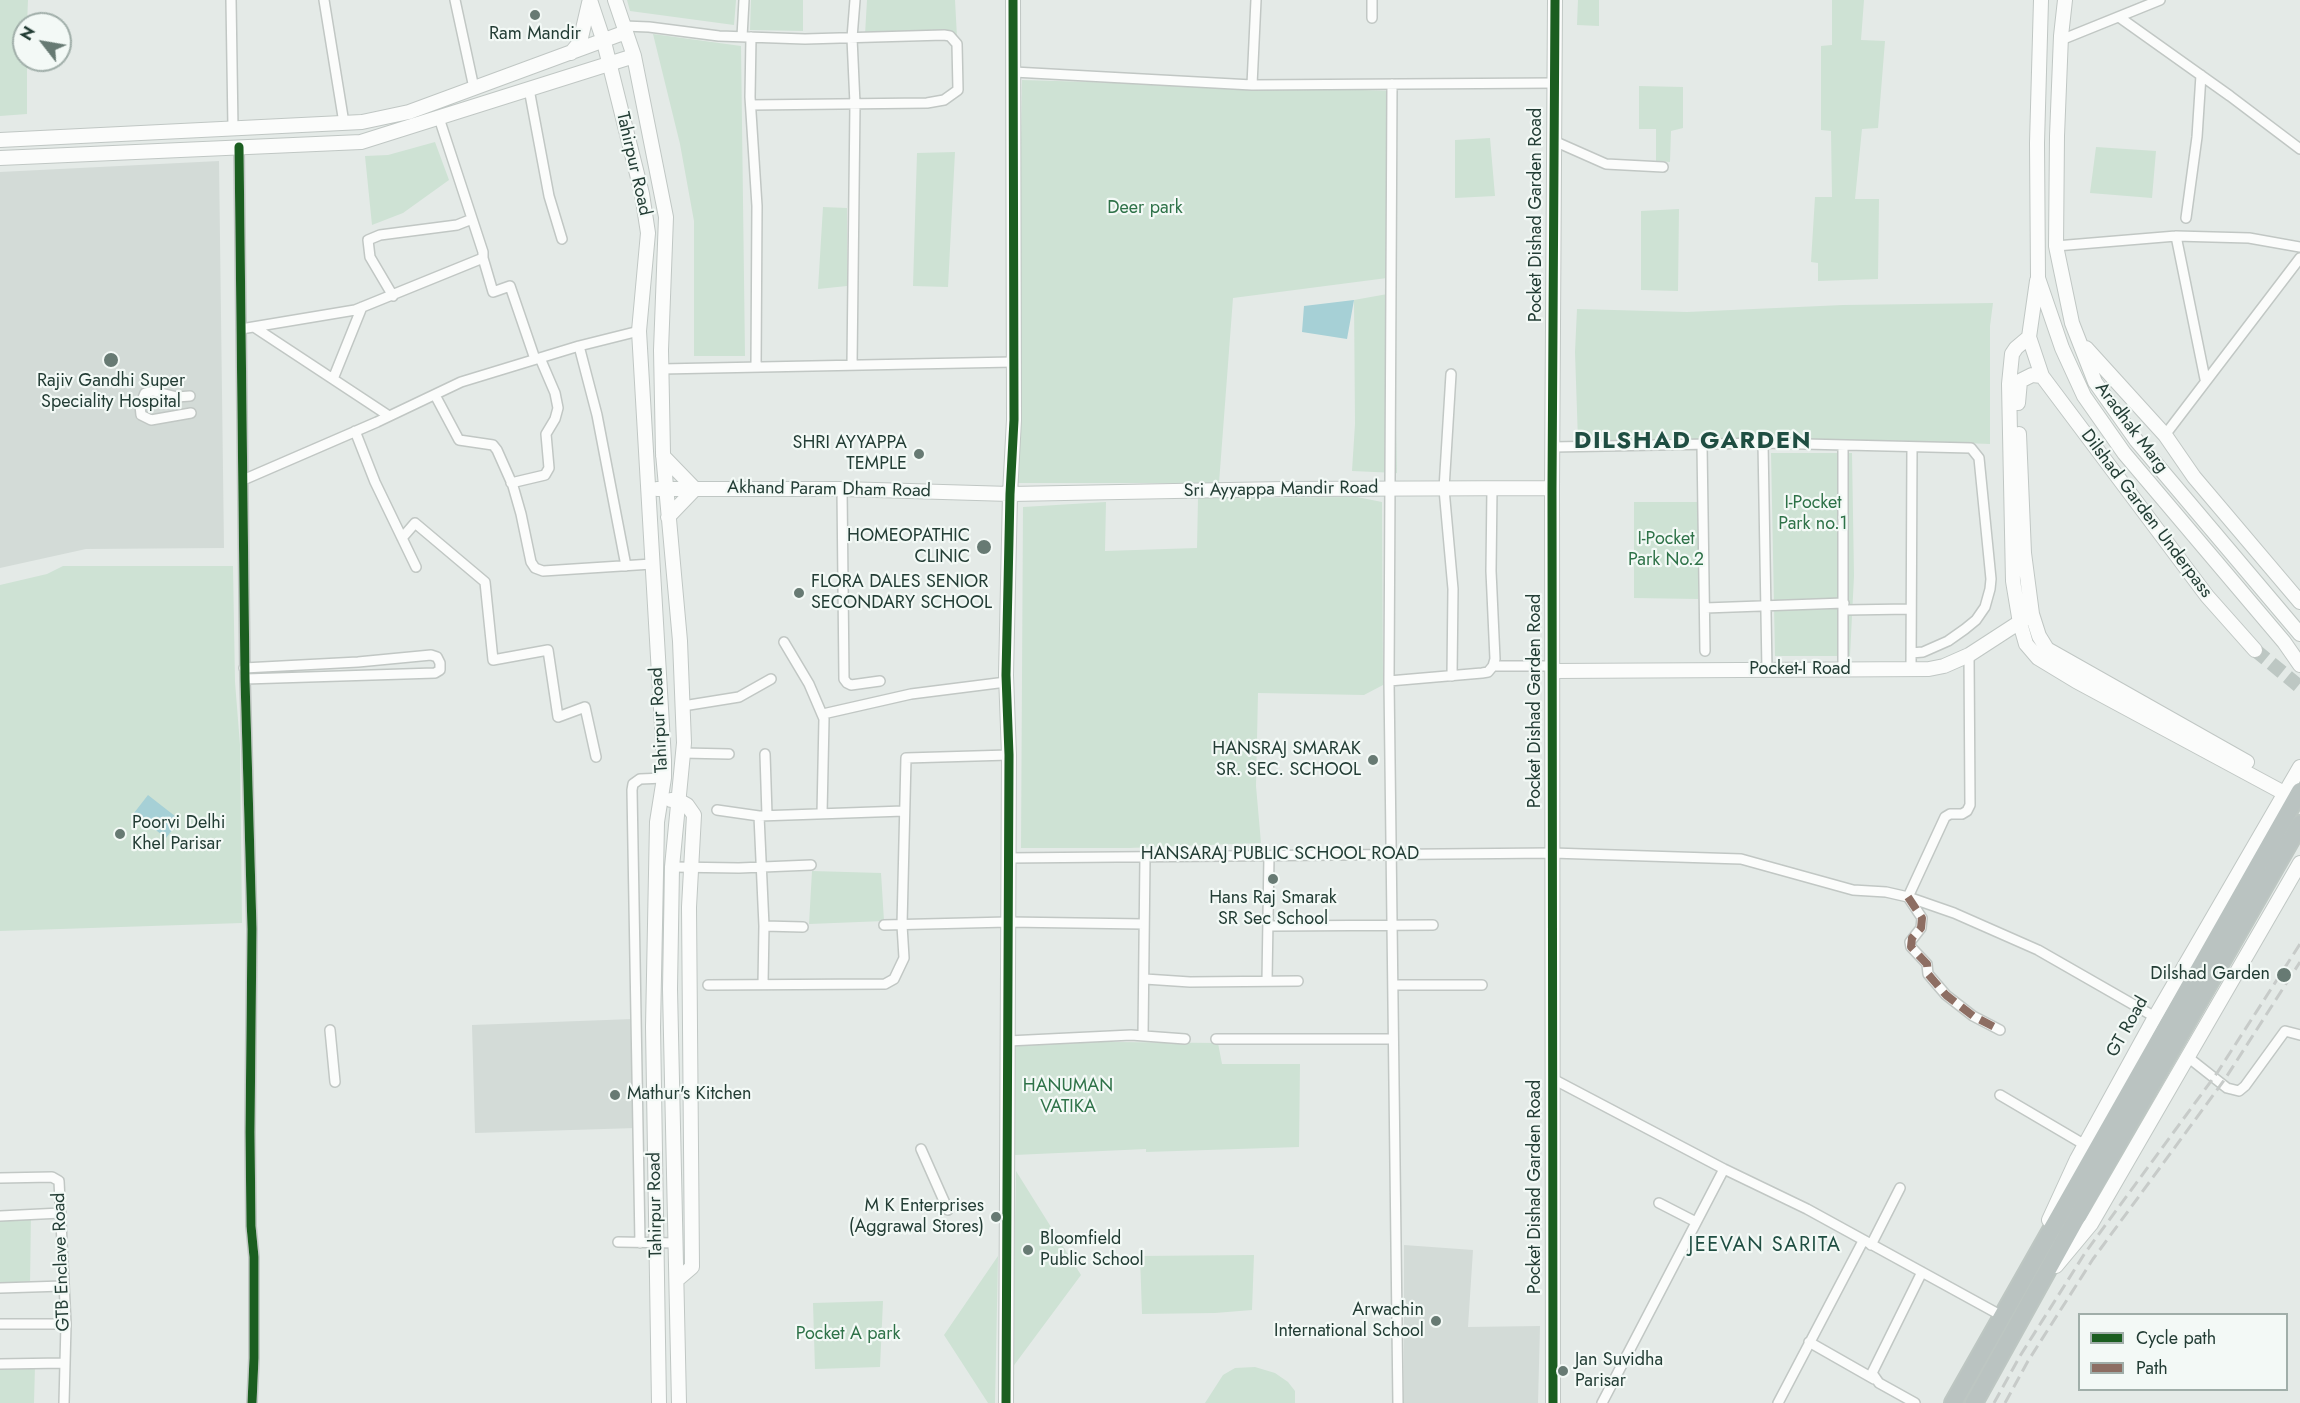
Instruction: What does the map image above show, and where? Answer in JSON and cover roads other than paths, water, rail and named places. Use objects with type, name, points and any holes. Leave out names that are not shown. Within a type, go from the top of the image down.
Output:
[{"type":"highway","name":"GT Road","points":[[1974,1403],[2035,1291],[2291,790]]},
{"type":"highway","name":"GT Road","points":[[1953,1403],[2020,1281],[2119,1124],[2300,824]]},
{"type":"main road","points":[[571,53],[580,42],[590,0]]},
{"type":"main road","name":"Tahirpur Road","points":[[590,0],[609,63],[642,194],[648,232],[639,331],[664,778],[657,822],[653,1027],[659,1403]]},
{"type":"main road","name":"Tahirpur Road","points":[[615,0],[634,56],[666,217],[662,369],[663,456],[680,641],[683,706],[683,753],[672,867],[672,1076],[679,1403]]},
{"type":"main road","points":[[1006,1403],[1009,755],[1006,682],[1014,420],[1014,0]]},
{"type":"main road","name":"Pocket Dishad Garden Road","points":[[1553,1403],[1552,488],[1555,0]]},
{"type":"main road","name":"Aradhak Marg","points":[[2041,0],[2037,143],[2038,278],[2029,337],[2042,376]]},
{"type":"main road","name":"Aradhak Marg","points":[[2065,0],[2061,40],[2056,246],[2072,323],[2095,381],[2136,440],[2300,634]]},
{"type":"main road","points":[[0,140],[362,122],[409,112],[603,42],[625,29]]},
{"type":"main road","points":[[2039,38],[2045,31],[2051,32],[2052,57],[2060,70]]},
{"type":"main road","points":[[0,158],[361,142],[634,56]]},
{"type":"main road","name":"Aradhak Marg","points":[[2038,278],[2062,348],[2084,396],[2124,453],[2284,642],[2300,665]]},
{"type":"main road","points":[[2029,337],[2012,354],[2018,531],[2013,581],[2026,644],[2038,658],[2085,686],[2291,790]]},
{"type":"main road","points":[[2079,340],[2165,435],[2194,477],[2300,602]]},
{"type":"main road","points":[[2014,384],[2025,376],[2042,376]]},
{"type":"main road","name":"Dilshad Garden Underpass","points":[[2042,376],[2207,596],[2255,650]]},
{"type":"main road","points":[[663,456],[695,489],[668,517]]},
{"type":"main road","name":"Sri Ayyappa Mandir Road","points":[[1010,494],[1552,488]]},
{"type":"main road","name":"Akhand Param Dham Road","points":[[648,489],[842,489],[1010,494]]},
{"type":"main road","points":[[2018,531],[2024,553],[2032,614],[2036,629],[2047,649],[2291,790]]},
{"type":"main road","name":"Pocket-I Road","points":[[1553,669],[1843,670],[1944,666],[1969,655],[2032,614]]},
{"type":"main road","name":"GT Road","points":[[2020,1281],[2085,1145],[2156,1017],[2291,790],[2300,767]]},
{"type":"main road","points":[[660,800],[678,800],[687,805],[694,815],[689,907],[693,1267],[678,1279]]},
{"type":"main road","name":"GT Road","points":[[2035,1291],[2091,1224],[2300,863]]},
{"type":"main road","points":[[654,1076],[672,1076]]},
{"type":"main road","points":[[676,1207],[692,1206]]},
{"type":"street","points":[[231,0],[233,128]]},
{"type":"street","points":[[324,0],[344,123]]},
{"type":"street","points":[[455,0],[474,88]]},
{"type":"street","points":[[744,0],[757,206],[756,367]]},
{"type":"street","points":[[852,365],[855,104],[852,38],[855,0]]},
{"type":"street","points":[[1252,85],[1256,0]]},
{"type":"street","points":[[1372,0],[1372,18]]},
{"type":"street","points":[[2061,40],[2160,0]]},
{"type":"street","points":[[2118,17],[2300,149]]},
{"type":"street","points":[[625,29],[747,37],[950,36],[957,44],[958,90],[944,100],[821,106],[751,105]]},
{"type":"street","points":[[1014,72],[1252,85],[1554,83]]},
{"type":"street","points":[[2186,218],[2197,137],[2201,75]]},
{"type":"street","points":[[1392,84],[1390,228],[1393,298],[1389,681],[1398,1403]]},
{"type":"street","points":[[529,89],[549,196],[562,238]]},
{"type":"street","points":[[439,118],[483,252],[493,292],[510,286],[537,358],[555,393],[558,408],[555,419],[546,434],[549,468],[545,475],[511,483]]},
{"type":"street","points":[[1554,141],[1606,164],[1663,167]]},
{"type":"street","points":[[239,147],[244,668],[252,929],[250,1132],[254,1268],[252,1403]]},
{"type":"street","points":[[393,296],[370,257],[368,240],[380,235],[457,225],[472,219]]},
{"type":"street","points":[[2056,246],[2176,236],[2250,238],[2300,247]]},
{"type":"street","points":[[2176,236],[2205,379]]},
{"type":"street","points":[[242,329],[363,307],[483,258]]},
{"type":"street","points":[[2165,435],[2205,379],[2300,258]]},
{"type":"street","points":[[333,379],[363,307]]},
{"type":"street","points":[[254,327],[389,416]]},
{"type":"street","points":[[243,480],[355,432],[461,382],[537,358],[639,331]]},
{"type":"street","points":[[579,346],[597,415],[626,566]]},
{"type":"street","points":[[662,369],[1013,362]]},
{"type":"street","points":[[1451,374],[1444,489],[1453,589],[1452,676]]},
{"type":"street","points":[[190,396],[177,397],[153,391],[145,393],[140,405],[141,415],[151,420],[191,412]]},
{"type":"street","points":[[435,395],[458,439],[493,445],[511,483],[521,514],[531,562],[535,568],[543,571],[652,564]]},
{"type":"street","points":[[355,432],[375,482],[416,567]]},
{"type":"street","points":[[1553,447],[1702,446],[1763,443],[1843,447],[1964,447],[1975,450],[1979,458],[1991,579],[1985,607],[1976,620],[1948,641],[1923,652],[1911,653]]},
{"type":"street","points":[[1763,443],[1767,670]]},
{"type":"street","points":[[1702,446],[1705,651]]},
{"type":"street","points":[[1843,447],[1843,670]]},
{"type":"street","points":[[1911,669],[1912,447]]},
{"type":"street","points":[[1389,681],[1488,672],[1493,666],[1495,659],[1491,571],[1492,488]]},
{"type":"street","points":[[842,489],[844,679],[851,685],[880,681]]},
{"type":"street","points":[[402,538],[414,523],[485,582],[493,660],[548,650],[558,717],[585,707],[596,756]]},
{"type":"street","points":[[1705,608],[1844,606],[1911,609]]},
{"type":"street","points":[[784,642],[809,684],[823,714],[825,736],[822,814]]},
{"type":"street","points":[[244,668],[358,662],[431,655],[437,657],[440,663],[440,669],[435,673],[245,679]]},
{"type":"street","points":[[1969,655],[1970,805],[1962,814],[1950,814],[1945,817],[1908,897],[1922,918],[1922,928],[1912,938],[1911,947],[1927,964],[1928,974],[1946,995],[1973,1016],[2000,1030]]},
{"type":"street","points":[[1493,666],[1553,669]]},
{"type":"street","points":[[683,706],[739,697],[771,679]]},
{"type":"street","points":[[823,714],[911,694],[1006,682]]},
{"type":"street","points":[[683,753],[729,754]]},
{"type":"street","points":[[763,984],[762,867],[765,754]]},
{"type":"street","points":[[708,985],[885,984],[894,979],[904,958],[902,925],[906,758],[1009,755]]},
{"type":"street","points":[[639,1243],[632,790],[633,784],[640,779],[664,778]]},
{"type":"street","points":[[717,810],[763,815],[904,811]]},
{"type":"street","name":"HANSARAJ PUBLIC SCHOOL ROAD","points":[[1008,858],[1552,853],[1741,859],[1853,890],[1886,892],[1908,897],[1954,913],[2038,950],[2156,1017]]},
{"type":"street","points":[[1267,981],[1269,855]]},
{"type":"street","points":[[1143,1036],[1144,856]]},
{"type":"street","points":[[672,867],[811,865]]},
{"type":"street","points":[[884,925],[1008,922],[1144,924]]},
{"type":"street","points":[[1268,926],[1433,925]]},
{"type":"street","points":[[764,926],[803,927]]},
{"type":"street","points":[[1145,979],[1190,982],[1298,981]]},
{"type":"street","points":[[1394,985],[1482,985]]},
{"type":"street","points":[[330,1030],[335,1082]]},
{"type":"street","points":[[2188,1058],[2227,1088],[2239,1090],[2246,1086],[2285,1031],[2300,1035]]},
{"type":"street","points":[[1008,1041],[1131,1035],[1185,1039]]},
{"type":"street","points":[[1216,1039],[1393,1039]]},
{"type":"street","points":[[1553,1079],[1807,1209],[2002,1316]]},
{"type":"street","points":[[2000,1095],[2085,1145]]},
{"type":"street","points":[[921,1149],[948,1210]]},
{"type":"street","points":[[1602,1403],[1724,1168]]},
{"type":"street","name":"GTB Enclave Road","points":[[0,1179],[55,1178],[59,1181],[66,1324],[64,1403]]},
{"type":"street","points":[[1778,1403],[1809,1342],[1900,1188]]},
{"type":"street","points":[[1659,1203],[1696,1222]]},
{"type":"street","points":[[0,1216],[61,1213]]},
{"type":"street","points":[[618,1242],[677,1243]]},
{"type":"street","points":[[1874,1379],[1873,1367],[1922,1272]]},
{"type":"street","points":[[0,1288],[63,1286]]},
{"type":"street","points":[[0,1324],[66,1324]]},
{"type":"street","points":[[1809,1342],[1914,1403]]},
{"type":"street","points":[[0,1364],[64,1363]]},
{"type":"water","points":[[1354,300],[1347,339],[1302,332],[1304,306]]},
{"type":"water","points":[[148,795],[180,820],[166,838],[134,813]]},
{"type":"tunnel","points":[[2255,650],[2300,687]]},
{"type":"railway","points":[[1994,1403],[2020,1356],[2085,1253],[2217,1073],[2300,944]]},
{"type":"railway","points":[[2005,1403],[2028,1361],[2093,1259],[2225,1079],[2300,962]]},
{"type":"place","name":"Ram Mandir","points":[[535,15]]},
{"type":"place","name":"Rajiv Gandhi Super Speciality Hospital","points":[[111,360]]},
{"type":"place","name":"SHRI AYYAPPA TEMPLE","points":[[919,454]]},
{"type":"place","name":"HOMEOPATHIC CLINIC","points":[[984,547]]},
{"type":"place","name":"FLORA DALES SENIOR SECONDARY SCHOOL","points":[[799,593]]},
{"type":"place","name":"HANSRAJ SMARAK SR. SEC. SCHOOL","points":[[1373,760]]},
{"type":"place","name":"Poorvi Delhi Khel Parisar","points":[[120,834]]},
{"type":"place","name":"Hans Raj Smarak SR Sec School","points":[[1273,879]]},
{"type":"place","name":"Dilshad Garden","points":[[2284,975]]},
{"type":"place","name":"Mathur's Kitchen","points":[[615,1095]]},
{"type":"place","name":"M K Enterprises (Aggrawal Stores)","points":[[996,1217]]},
{"type":"place","name":"Bloomfield Public School","points":[[1028,1250]]},
{"type":"place","name":"Arwachin International School","points":[[1436,1321]]},
{"type":"place","name":"Jan Suvidha Parisar","points":[[1563,1371]]},
{"type":"district","name":"DILSHAD GARDEN","points":[[1693,442]]},
{"type":"district","name":"JEEVAN SARITA","points":[[1765,1246]]},
{"type":"park label","name":"Deer park","points":[[1145,209]]},
{"type":"park label","name":"I-Pocket Park no.1","points":[[1813,514]]},
{"type":"park label","name":"I-Pocket Park No.2","points":[[1666,550]]},
{"type":"park label","name":"HANUMAN VATIKA","points":[[1068,1097]]},
{"type":"park label","name":"Pocket A park","points":[[848,1335]]}]
